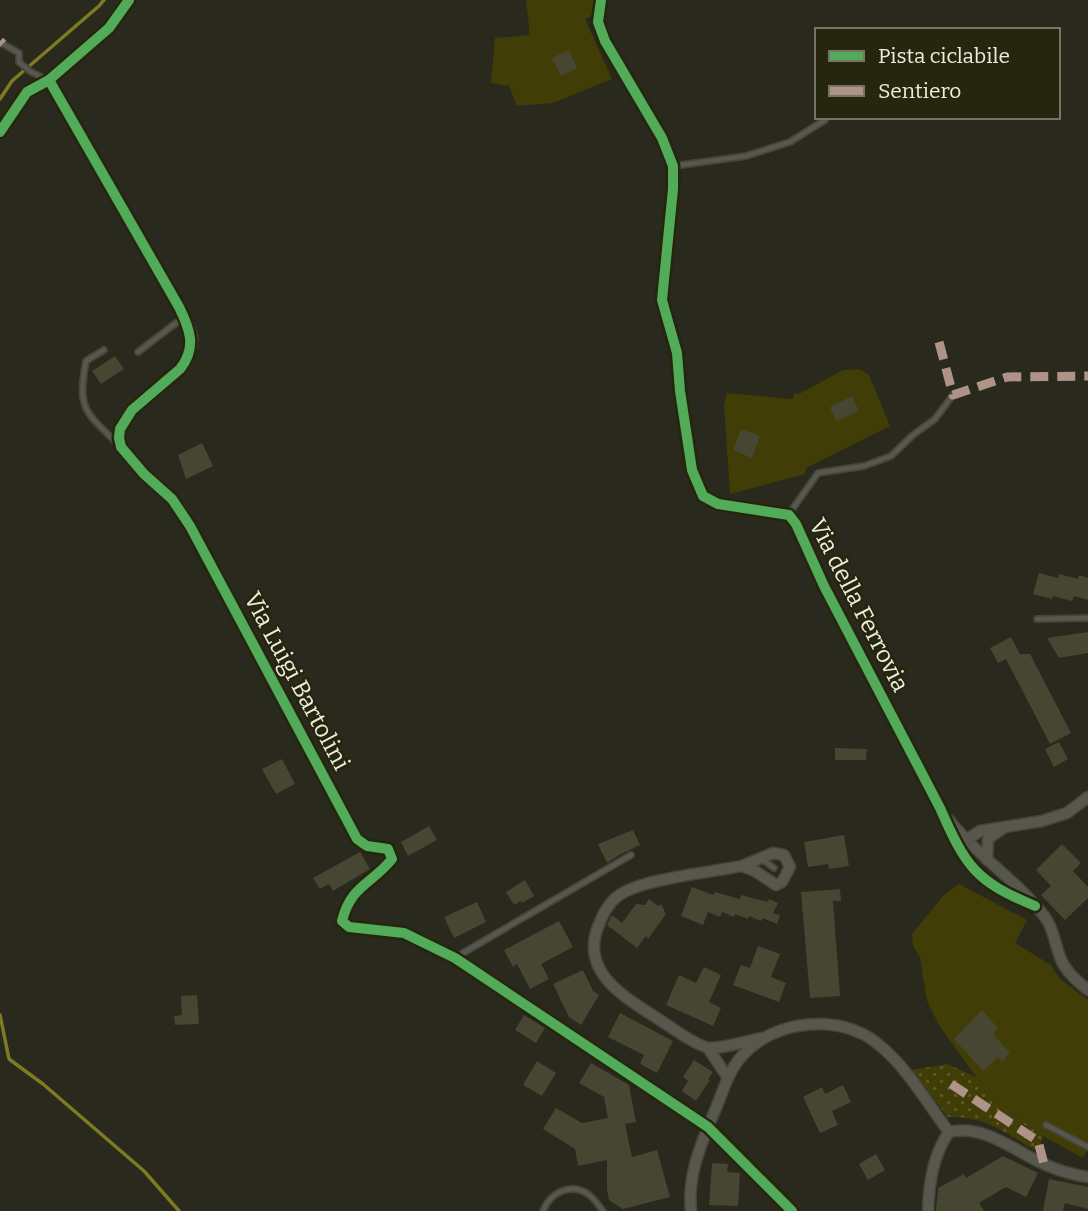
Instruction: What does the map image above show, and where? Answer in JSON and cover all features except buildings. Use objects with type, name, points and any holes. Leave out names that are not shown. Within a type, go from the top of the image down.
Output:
[{"type":"street","points":[[121,447],[120,429],[132,410],[186,362],[192,337],[179,307],[49,80],[109,28],[129,0]]},
{"type":"street","name":"Via della Ferrovia","points":[[601,0],[598,22],[605,41],[662,138],[673,166],[662,300],[677,353],[692,470],[703,496],[718,505],[789,514],[940,808],[961,843],[972,869],[995,886],[1035,906]]},
{"type":"street","name":"Via Luigi Bartolini","points":[[121,447],[144,474],[172,499],[190,526],[357,839],[367,846],[388,849],[391,854],[392,859],[386,867],[354,893],[345,908],[342,921],[349,928],[414,937],[455,958],[708,1127],[792,1211]]},
{"type":"street","points":[[961,843],[980,831],[1042,821],[1067,813],[1088,797]]},
{"type":"street","points":[[972,869],[987,860],[988,839],[1002,829]]},
{"type":"street","name":"Via della Ferrovia","points":[[961,843],[987,860],[1047,919],[1061,961],[1088,990]]},
{"type":"street","points":[[728,1078],[708,1048],[612,988],[599,969],[593,951],[595,933],[603,914],[617,896],[639,885],[742,866],[774,853],[784,855],[790,867],[782,882],[776,885],[742,866]]},
{"type":"street","points":[[708,1048],[763,1038],[806,1023],[847,1028],[877,1043],[905,1073],[949,1132]]},
{"type":"street","points":[[691,1211],[691,1176],[728,1078],[741,1056],[763,1038]]},
{"type":"street","points":[[928,1211],[929,1183],[941,1144],[949,1132],[963,1129],[985,1133],[1067,1174],[1088,1177]]},
{"type":"lane","points":[[4,44],[19,53],[19,62],[31,72],[49,80]]},
{"type":"lane","points":[[673,166],[746,156],[790,142],[825,120]]},
{"type":"lane","points":[[138,352],[180,320],[179,307]]},
{"type":"lane","points":[[104,350],[86,361],[81,386],[85,410],[121,447]]},
{"type":"lane","name":"Via della Ferrovia","points":[[789,514],[818,473],[864,467],[891,456],[934,419],[953,395]]},
{"type":"lane","points":[[1037,619],[1088,618]]},
{"type":"lane","points":[[455,958],[631,855]]},
{"type":"lane","points":[[760,857],[774,869]]},
{"type":"lane","points":[[1046,1125],[1088,1147]]},
{"type":"lane","points":[[543,1211],[547,1200],[559,1191],[569,1188],[590,1195],[602,1211]]},
{"type":"shaded area","points":[[526,0],[596,0],[592,16],[585,19],[612,79],[553,103],[517,106],[509,86],[491,83],[495,38],[530,35]]},
{"type":"shaded area","points":[[859,369],[869,375],[890,426],[806,468],[805,474],[730,494],[724,405],[727,393],[792,399],[795,393],[799,394],[843,370]]},
{"type":"shaded area","points":[[959,884],[1027,920],[1015,943],[1051,965],[1059,978],[1088,1000],[1088,1149],[1083,1158],[1043,1136],[1013,1114],[976,1077],[939,1025],[927,1001],[920,957],[913,946],[912,934],[943,896]]},
{"type":"shaded area","points":[[947,1064],[976,1077],[1013,1114],[1043,1136],[1038,1152],[985,1123],[962,1117],[948,1117],[911,1070]]},
{"type":"waterway","points":[[0,99],[12,81],[104,0]]},
{"type":"waterway","points":[[0,1015],[9,1059],[43,1084],[144,1171],[179,1211]]},
{"type":"marked path","points":[[0,41],[3,44]]},
{"type":"marked path","points":[[939,342],[953,395],[1007,377],[1088,376]]},
{"type":"marked path","points":[[951,1084],[1038,1141],[1044,1164]]},
{"type":"cycle path","points":[[0,132],[27,92],[49,80],[109,28],[129,0]]},
{"type":"cycle path","points":[[601,0],[598,22],[605,41],[662,138],[673,166],[662,300],[677,353],[692,470],[703,496],[718,504],[789,515],[796,524],[824,586],[957,845],[985,880],[1035,906]]},
{"type":"cycle path","points":[[49,80],[179,307],[189,331],[189,354],[185,361],[180,369],[132,410],[120,429],[121,447],[144,474],[172,499],[190,526],[357,839],[367,846],[388,849],[392,859],[357,892],[342,921],[349,927],[404,933],[455,958],[708,1127],[792,1211]]}]
